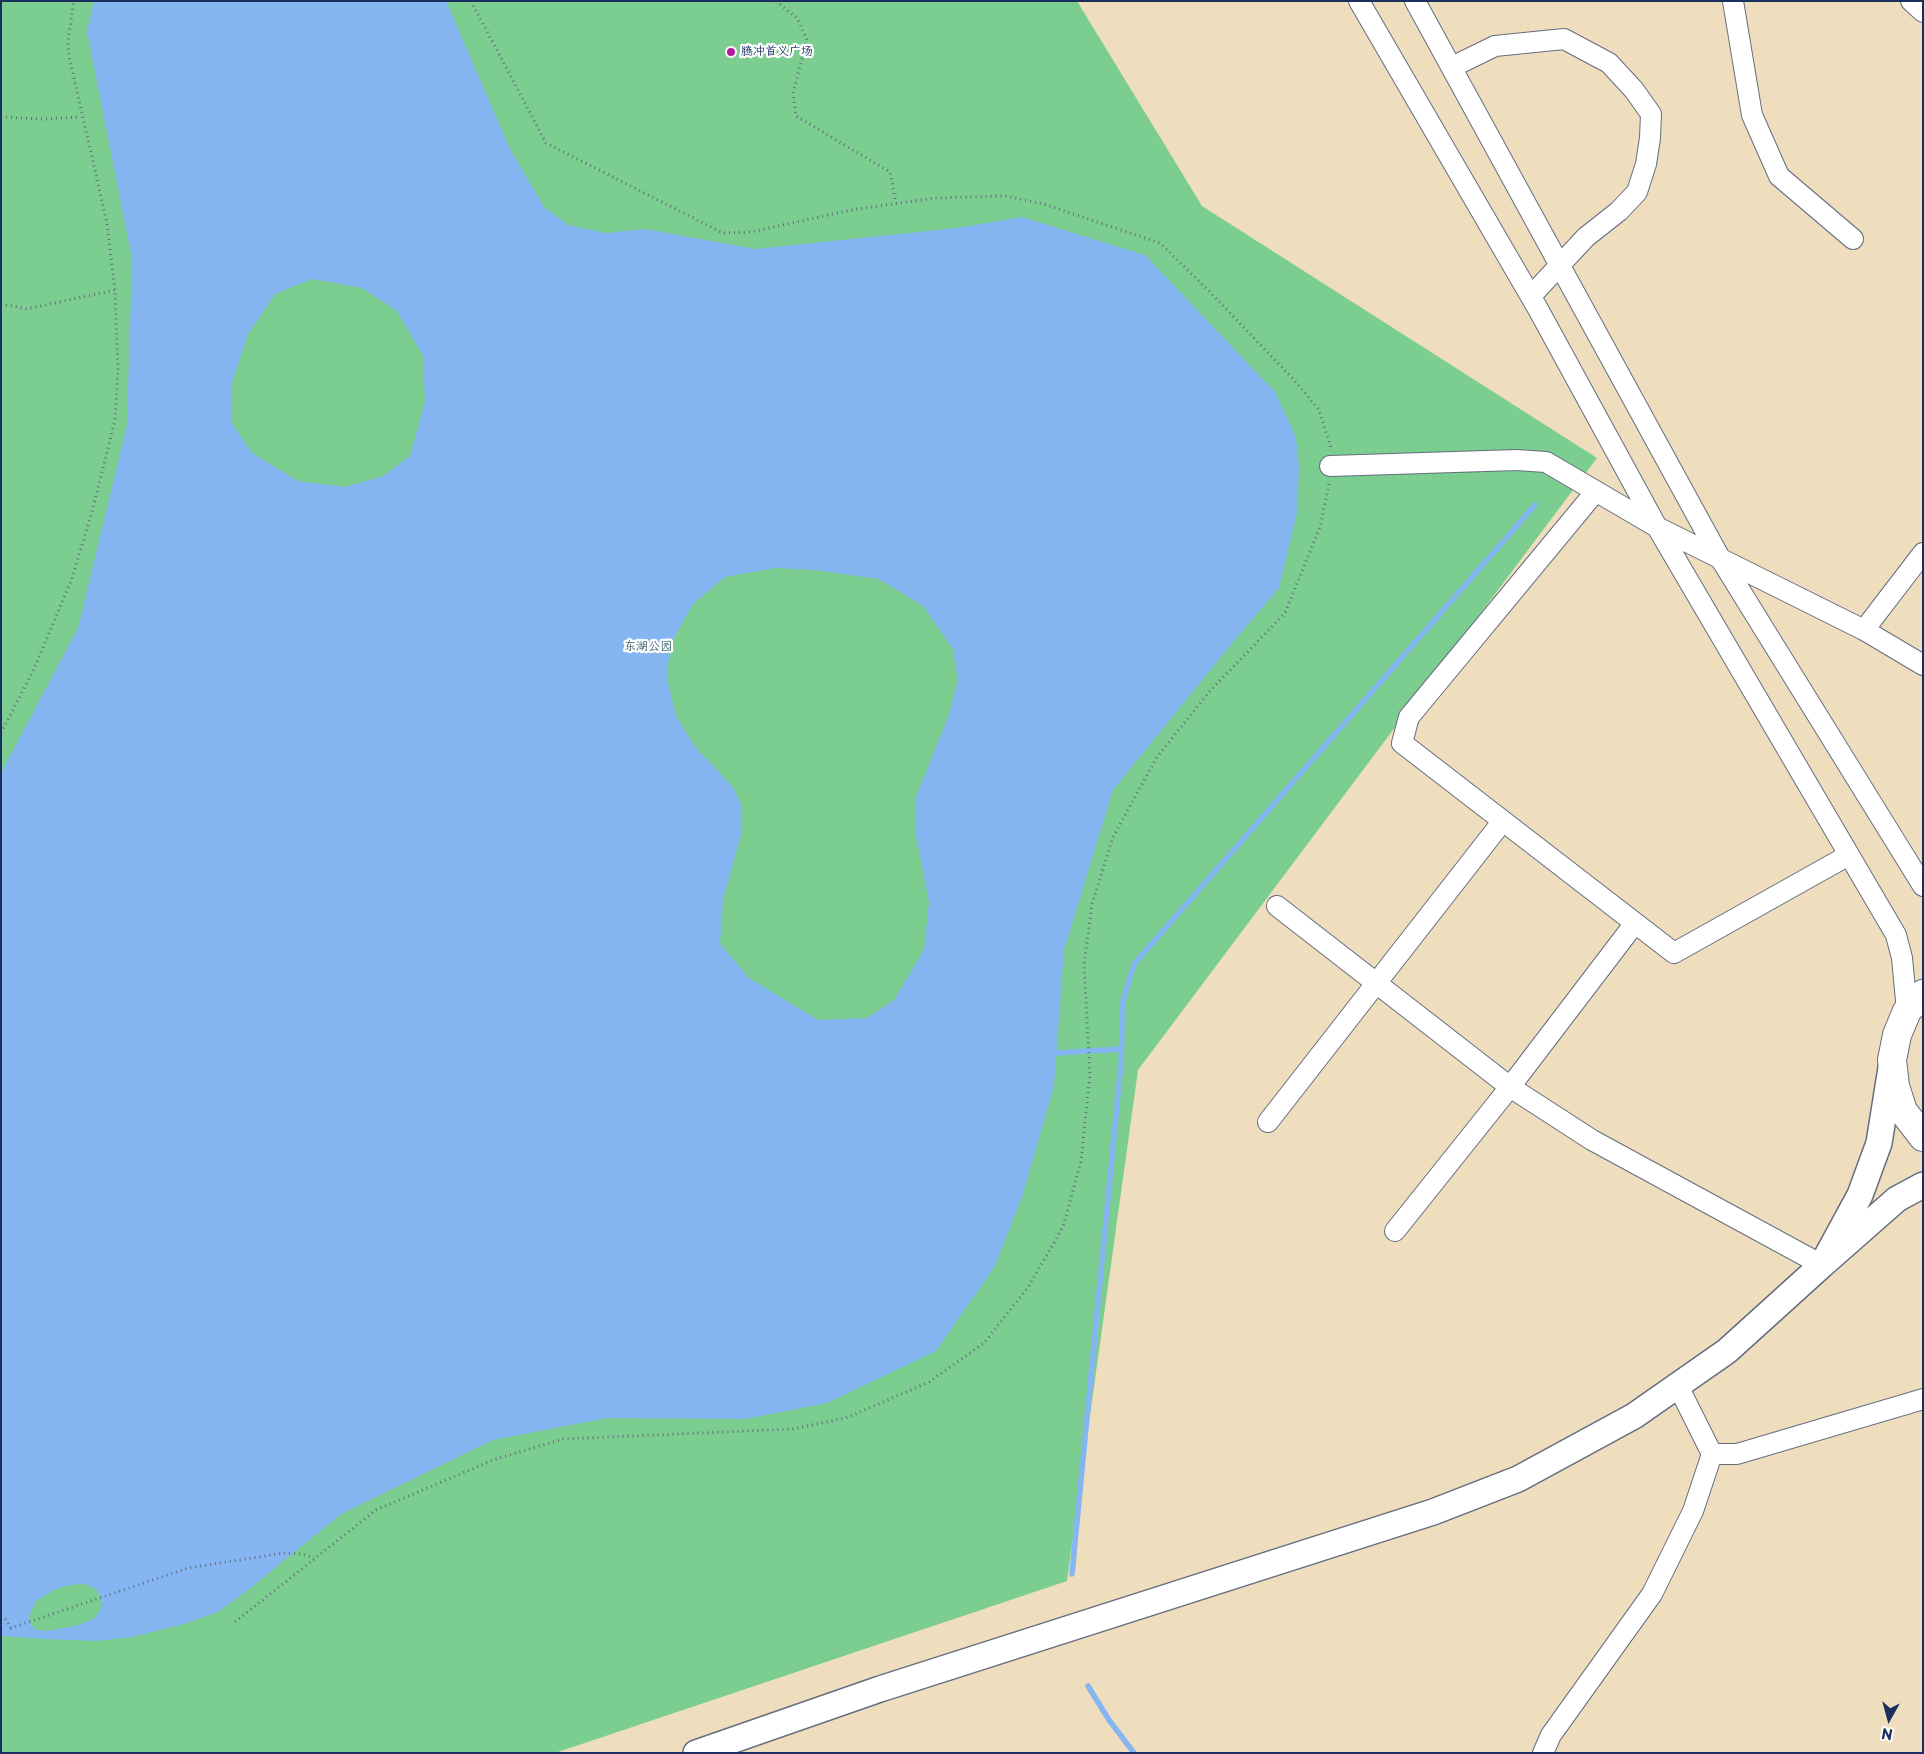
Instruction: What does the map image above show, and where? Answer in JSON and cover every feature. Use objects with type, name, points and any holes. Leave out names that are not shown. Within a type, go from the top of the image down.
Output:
[{"type":"highway","points":[[1915,1002],[1897,1034],[1892,1060],[1895,1086],[1903,1111],[1923,1137]]},
{"type":"main road","points":[[1822,1265],[1860,1196],[1879,1143],[1892,1060]]},
{"type":"main road","points":[[696,1753],[880,1690],[1433,1512],[1518,1479],[1634,1416],[1727,1351],[1897,1199],[1923,1185]]},
{"type":"street","points":[[1359,1],[1530,296],[1657,527],[1896,935],[1915,1002]]},
{"type":"street","points":[[1415,1],[1720,558],[1923,886]]},
{"type":"street","points":[[1733,1],[1752,115],[1779,176],[1854,239]]},
{"type":"street","points":[[1910,1],[1923,12]]},
{"type":"street","points":[[1452,67],[1495,46],[1564,39],[1609,63],[1634,90],[1651,114],[1646,164],[1637,192],[1619,211],[1586,238],[1530,296]]},
{"type":"street","points":[[1330,466],[1517,460],[1546,462],[1657,527],[1864,630],[1923,665]]},
{"type":"street","points":[[1596,490],[1409,717],[1402,743],[1674,953],[1849,855]]},
{"type":"street","points":[[1864,630],[1923,553]]},
{"type":"street","points":[[1268,1122],[1502,822]]},
{"type":"street","points":[[1277,906],[1510,1087],[1592,1140],[1822,1265]]},
{"type":"street","points":[[1395,1231],[1510,1087],[1635,923]]},
{"type":"street","points":[[1543,1753],[1551,1735],[1652,1594],[1692,1511],[1712,1454],[1678,1386]]},
{"type":"street","points":[[1712,1454],[1737,1454],[1923,1399]]},
{"type":"path","points":[[1,733],[33,671],[71,581],[92,512],[115,420],[118,370],[115,290],[107,222],[69,56],[68,41],[74,1]]},
{"type":"path","points":[[234,1622],[376,1510],[493,1460],[563,1439],[792,1429],[846,1418],[929,1382],[984,1343],[1029,1286],[1063,1227],[1081,1161],[1090,1074],[1084,965],[1092,904],[1113,838],[1157,757],[1209,692],[1285,613],[1320,527],[1329,484],[1332,451],[1319,410],[1294,380],[1160,243],[1044,204],[1005,196],[935,198],[896,203],[851,210],[751,232],[723,233],[546,143],[471,1]]},
{"type":"path","points":[[776,1],[797,18],[807,40],[793,92],[796,116],[890,172],[896,203]]},
{"type":"path","points":[[1,117],[41,119],[82,117]]},
{"type":"path","points":[[1,304],[27,309],[115,290]]},
{"type":"path","points":[[1,1619],[5,1618],[11,1628],[188,1568],[284,1553],[302,1554],[314,1558]]},
{"type":"green space","name":"东湖公园","points":[[1,1],[1077,1],[1202,206],[1597,458],[1138,1070],[1067,1581],[555,1753],[1,1753]]},
{"type":"water","name":"东湖公园","points":[[94,1],[446,1],[510,149],[544,207],[568,225],[606,233],[645,229],[755,249],[957,228],[1022,217],[1145,255],[1275,392],[1296,437],[1299,468],[1297,513],[1279,588],[1113,790],[1064,950],[1054,1086],[1023,1194],[995,1266],[936,1351],[827,1403],[745,1419],[607,1418],[493,1440],[341,1514],[218,1612],[184,1624],[132,1637],[97,1641],[1,1636],[1,773],[78,628],[127,425],[132,259],[87,31]],"holes":[[[312,279],[362,288],[397,311],[423,356],[425,402],[410,456],[383,476],[345,487],[298,481],[252,453],[231,422],[231,386],[248,334],[275,294]],[[775,568],[814,570],[879,579],[923,606],[953,649],[958,681],[948,717],[915,800],[916,836],[929,902],[924,950],[894,1000],[867,1018],[818,1020],[749,978],[720,944],[723,899],[741,835],[742,806],[732,786],[695,747],[676,716],[667,679],[670,645],[693,604],[725,577]],[[85,1584],[96,1589],[102,1601],[100,1611],[93,1619],[78,1625],[53,1630],[42,1631],[35,1629],[31,1624],[29,1616],[36,1601],[54,1590],[69,1585]]]},
{"type":"waterway","points":[[1072,1574],[1121,1063],[1123,1001],[1134,964],[1535,505]]},
{"type":"waterway","points":[[1056,1053],[1121,1049]]},
{"type":"waterway","points":[[1088,1686],[1109,1720],[1134,1753]]},
{"type":"place","name":"腾冲首义广场","points":[[731,52]]}]
